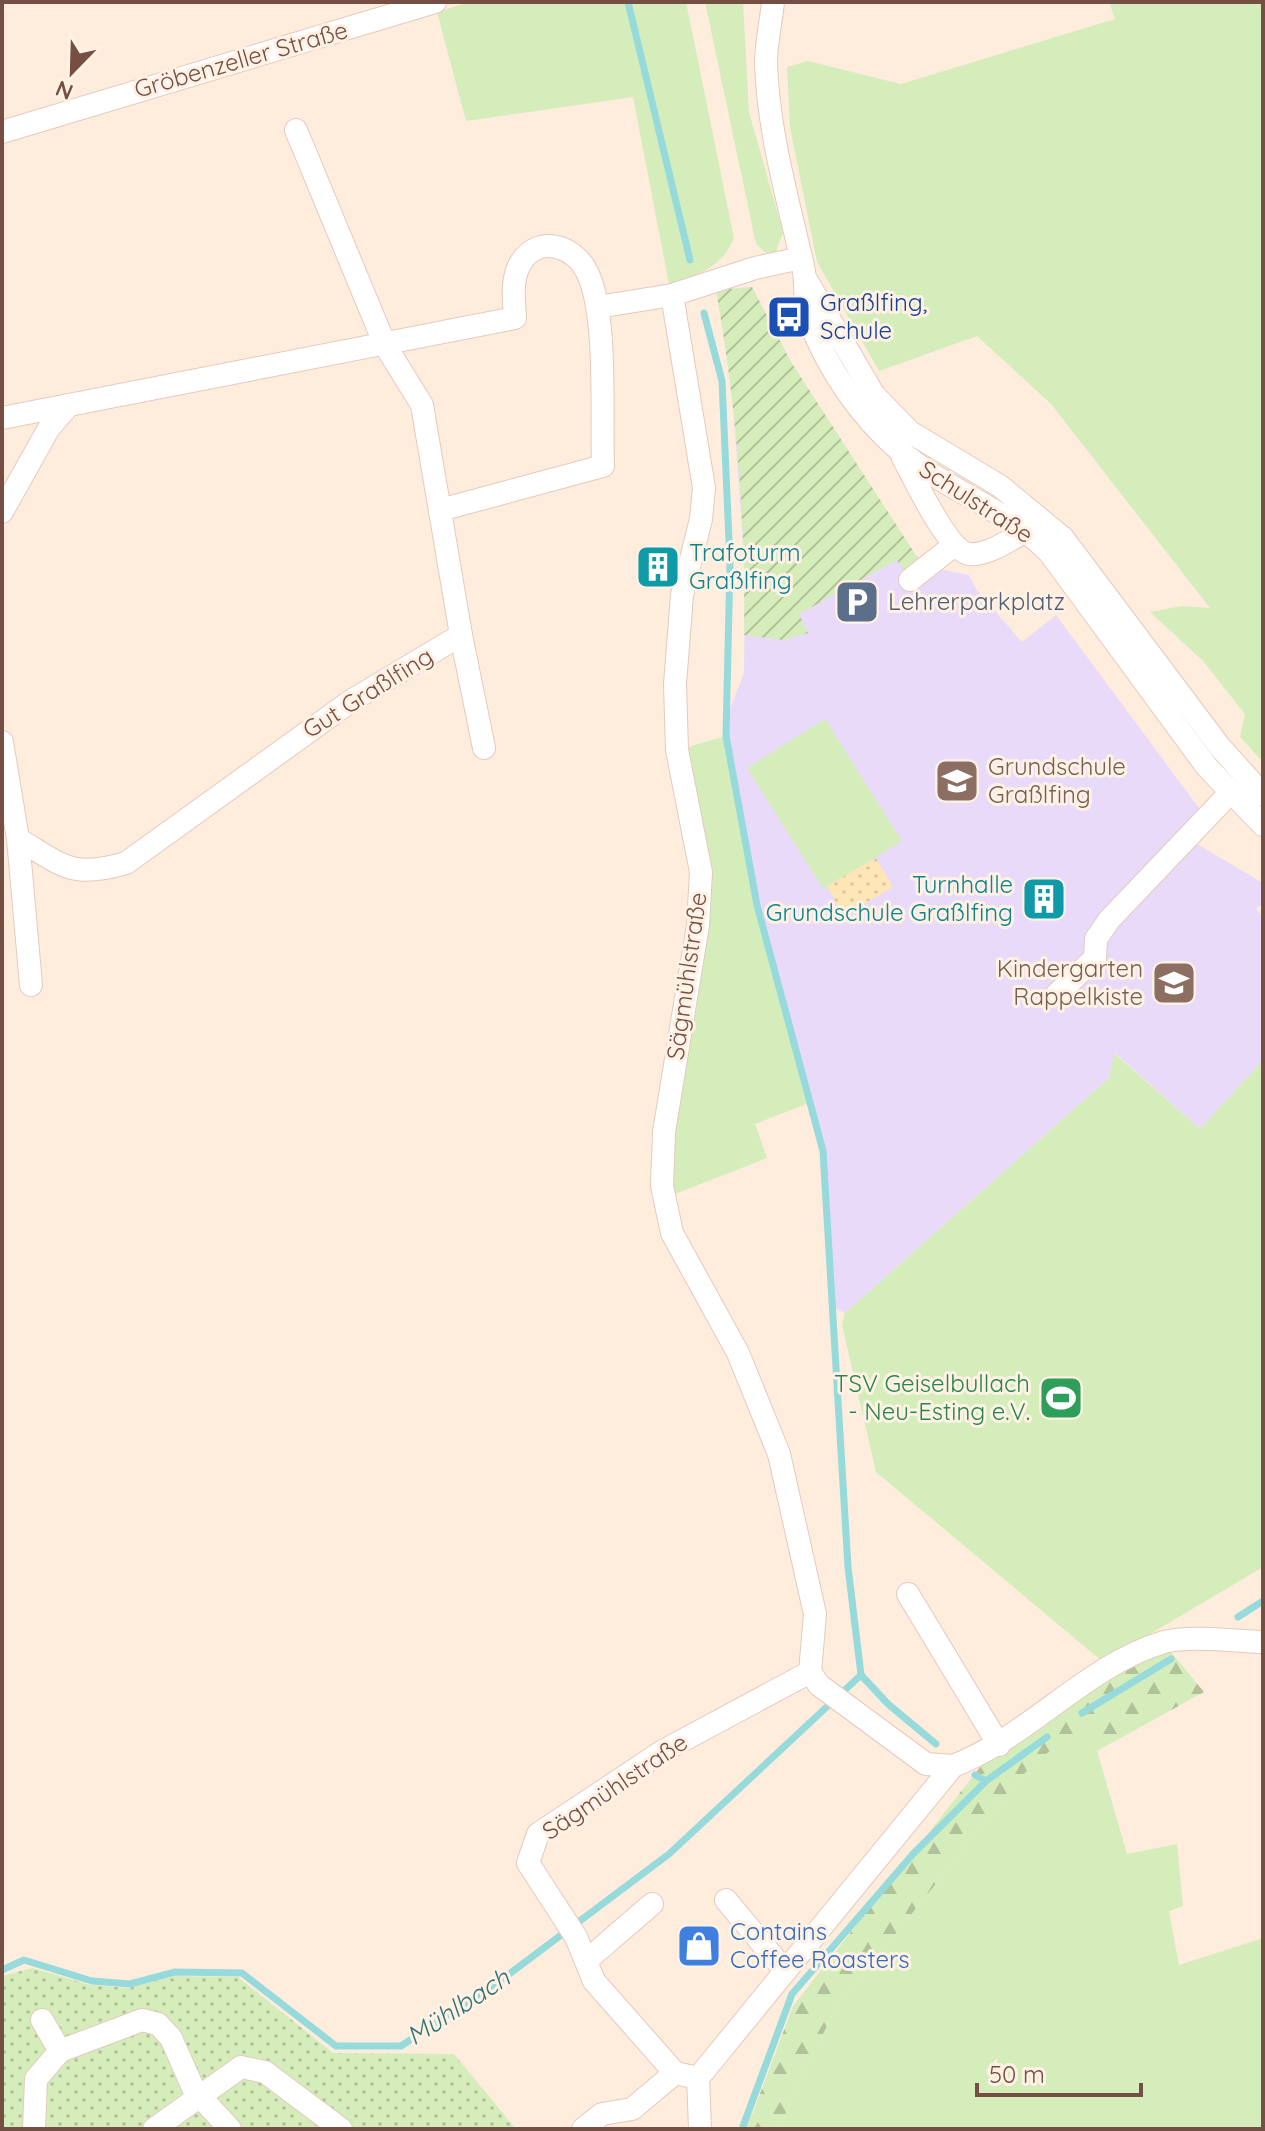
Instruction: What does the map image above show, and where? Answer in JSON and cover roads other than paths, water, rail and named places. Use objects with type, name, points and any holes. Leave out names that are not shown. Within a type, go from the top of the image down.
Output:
[{"type":"street","name":"Gröbenzeller Straße","points":[[2,132],[435,2]]},
{"type":"street","name":"Schulstraße","points":[[773,2],[766,60],[771,117],[803,269],[807,317],[832,367],[860,410],[897,448],[920,467],[1027,530],[1071,580],[1207,767],[1263,825]]},
{"type":"street","points":[[296,130],[385,345],[422,405],[461,635],[484,748]]},
{"type":"street","points":[[2,418],[515,318],[514,281],[519,265],[528,253],[540,246],[556,245],[574,254],[587,271],[598,307],[603,466],[440,510]]},
{"type":"street","name":"Schulstraße","points":[[803,269],[874,395],[910,432],[1028,506],[1063,538],[1220,747],[1263,795]]},
{"type":"street","points":[[598,307],[803,269]]},
{"type":"street","name":"Sägmühlstraße","points":[[675,2073],[594,1981],[570,1928],[528,1863],[538,1834],[663,1751],[814,1678],[815,1614],[779,1454],[738,1353],[672,1233],[662,1186],[664,1132],[698,925],[701,872],[677,750],[675,684],[682,595],[701,519],[704,488],[686,289]]},
{"type":"street","points":[[2,512],[49,428],[69,405]]},
{"type":"street","points":[[897,448],[953,546],[969,554],[992,549],[1027,530],[1028,506]]},
{"type":"street","points":[[910,580],[953,546]]},
{"type":"street","name":"Gut Graßlfing","points":[[18,839],[72,872],[101,870],[126,863],[351,701],[461,635]]},
{"type":"street","points":[[2,742],[18,839],[31,985]]},
{"type":"street","points":[[1056,995],[1095,958],[1096,939],[1109,920],[1230,793]]},
{"type":"street","points":[[908,1594],[999,1745]]},
{"type":"street","points":[[700,2129],[698,2078],[953,1766],[999,1745],[1111,1666],[1167,1641],[1263,1642]]},
{"type":"street","points":[[814,1678],[926,1764],[953,1766]]},
{"type":"street","points":[[726,1900],[785,1971]]},
{"type":"street","points":[[586,1961],[652,1904]]},
{"type":"street","points":[[42,2020],[60,2051]]},
{"type":"street","points":[[34,2129],[36,2079],[60,2051],[142,2020],[158,2024],[171,2038],[200,2097],[230,2129]]},
{"type":"street","points":[[154,2129],[241,2067],[265,2072],[341,2129]]},
{"type":"street","points":[[583,2129],[602,2114],[632,2109],[675,2073],[698,2078]]},
{"type":"waterway","points":[[628,2],[690,260]]},
{"type":"waterway","points":[[704,313],[722,381],[730,563],[726,736],[757,905],[823,1151],[848,1567],[861,1675],[888,1704],[936,1744]]},
{"type":"waterway","points":[[1238,1617],[1263,1601]]},
{"type":"waterway","points":[[1082,1713],[1171,1659]]},
{"type":"waterway","name":"Mühlbach","points":[[2,1970],[24,1960],[92,1981],[130,1984],[175,1972],[242,1973],[336,2046],[401,2046],[508,1975],[669,1854],[861,1675]]},
{"type":"waterway","points":[[986,1781],[1047,1737]]},
{"type":"waterway","points":[[742,2129],[792,1994],[913,1854],[986,1781],[975,1775]]},
{"type":"place","name":"Graßlfing, Schule","points":[[789,317]]},
{"type":"place","name":"Trafoturm Graßlfing","points":[[658,567]]},
{"type":"place","name":"Lehrerparkplatz","points":[[857,602]]},
{"type":"place","name":"Grundschule Graßlfing","points":[[957,781]]},
{"type":"place","name":"Turnhalle Grundschule Graßlfing","points":[[1044,899]]},
{"type":"place","name":"Kindergarten Rappelkiste","points":[[1174,983]]},
{"type":"place","name":"TSV Geiselbullach - Neu-Esting e.V.","points":[[1061,1398]]},
{"type":"place","name":"Contains Coffee Roasters","points":[[699,1946]]}]
